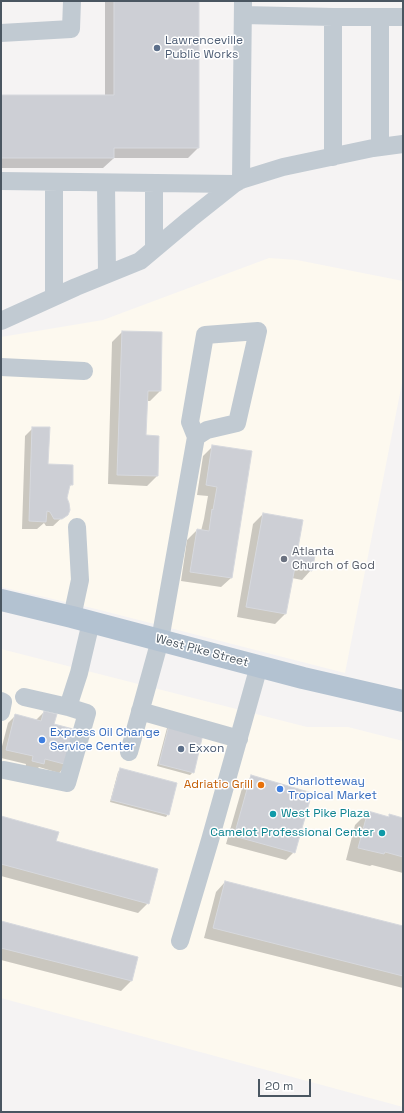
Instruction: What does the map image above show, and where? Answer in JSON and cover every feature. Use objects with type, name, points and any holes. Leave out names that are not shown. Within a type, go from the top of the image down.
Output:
[{"type":"main road","name":"West Pike Street","points":[[1,600],[81,619],[303,678],[403,701]]},
{"type":"lane","points":[[1,33],[71,29],[72,1]]},
{"type":"lane","points":[[237,182],[243,8],[333,17],[403,17]]},
{"type":"lane","points":[[333,17],[333,157]]},
{"type":"lane","points":[[380,17],[380,147]]},
{"type":"lane","points":[[1,181],[106,183],[237,182],[283,167],[380,147],[403,144]]},
{"type":"lane","points":[[54,182],[54,297]]},
{"type":"lane","points":[[1,321],[140,261],[190,218],[237,182]]},
{"type":"lane","points":[[106,183],[107,274]]},
{"type":"lane","points":[[154,183],[154,249]]},
{"type":"lane","points":[[129,752],[160,640],[196,437],[190,422],[205,335],[258,331],[237,423],[207,430],[196,437]]},
{"type":"lane","points":[[1,367],[84,371]]},
{"type":"lane","points":[[68,707],[79,673],[81,619],[77,527]]},
{"type":"lane","points":[[180,940],[239,739],[258,666]]},
{"type":"lane","points":[[4,770],[68,783],[87,713],[24,696]]},
{"type":"lane","points":[[1,701],[3,702],[1,712]]},
{"type":"lane","points":[[140,711],[239,739]]},
{"type":"shaded area","points":[[269,258],[297,260],[403,281],[403,378],[345,673],[96,609],[1,587],[1,337],[103,320]]},
{"type":"shaded area","points":[[1,649],[307,727],[348,727],[403,741],[403,1107],[1,998]]},
{"type":"building","name":"Lawrenceville Public Works","points":[[114,1],[199,1],[199,148],[114,148],[114,158],[1,158],[1,95],[114,95]]},
{"type":"building","points":[[122,331],[162,332],[161,391],[148,391],[146,435],[159,436],[158,476],[117,475]]},
{"type":"building","points":[[32,427],[50,427],[48,464],[73,465],[73,485],[70,485],[67,498],[70,510],[68,515],[62,519],[54,519],[50,512],[47,511],[46,522],[29,521]]},
{"type":"building","points":[[212,445],[252,451],[232,578],[190,572],[197,529],[209,531],[217,487],[206,485]]},
{"type":"building","name":"Atlanta Church of God","points":[[263,513],[303,520],[298,548],[316,551],[312,571],[295,567],[286,614],[246,607]]},
{"type":"building","name":"Express Oil Change Service Center","points":[[44,711],[57,714],[54,724],[77,730],[68,765],[45,759],[44,764],[32,761],[33,756],[6,750],[15,714],[41,721]]},
{"type":"building","name":"Exxon","points":[[169,725],[203,734],[194,773],[159,764]]},
{"type":"building","points":[[120,768],[177,783],[169,815],[111,800]]},
{"type":"building","name":"West Pike Plaza","points":[[251,775],[312,793],[295,853],[234,836]]},
{"type":"building","name":"Camelot Professional Center","points":[[368,811],[389,817],[389,814],[403,818],[403,857],[385,852],[384,854],[358,848]]},
{"type":"building","points":[[1,816],[59,832],[56,841],[158,869],[149,904],[1,864]]},
{"type":"building","points":[[225,881],[403,926],[403,976],[213,928]]},
{"type":"building","points":[[1,921],[138,957],[132,981],[1,948]]},
{"type":"place","name":"Lawrenceville Public Works","points":[[157,48]]},
{"type":"place","name":"Atlanta Church of God","points":[[284,559]]},
{"type":"place","name":"Express Oil Change Service Center","points":[[42,740]]},
{"type":"place","name":"Exxon","points":[[181,749]]},
{"type":"place","name":"Adriatic Grill","points":[[261,785]]},
{"type":"place","name":"Charlotteway Tropical Market","points":[[280,789]]},
{"type":"place","name":"West Pike Plaza","points":[[273,814]]},
{"type":"place","name":"Camelot Professional Center","points":[[382,833]]}]
